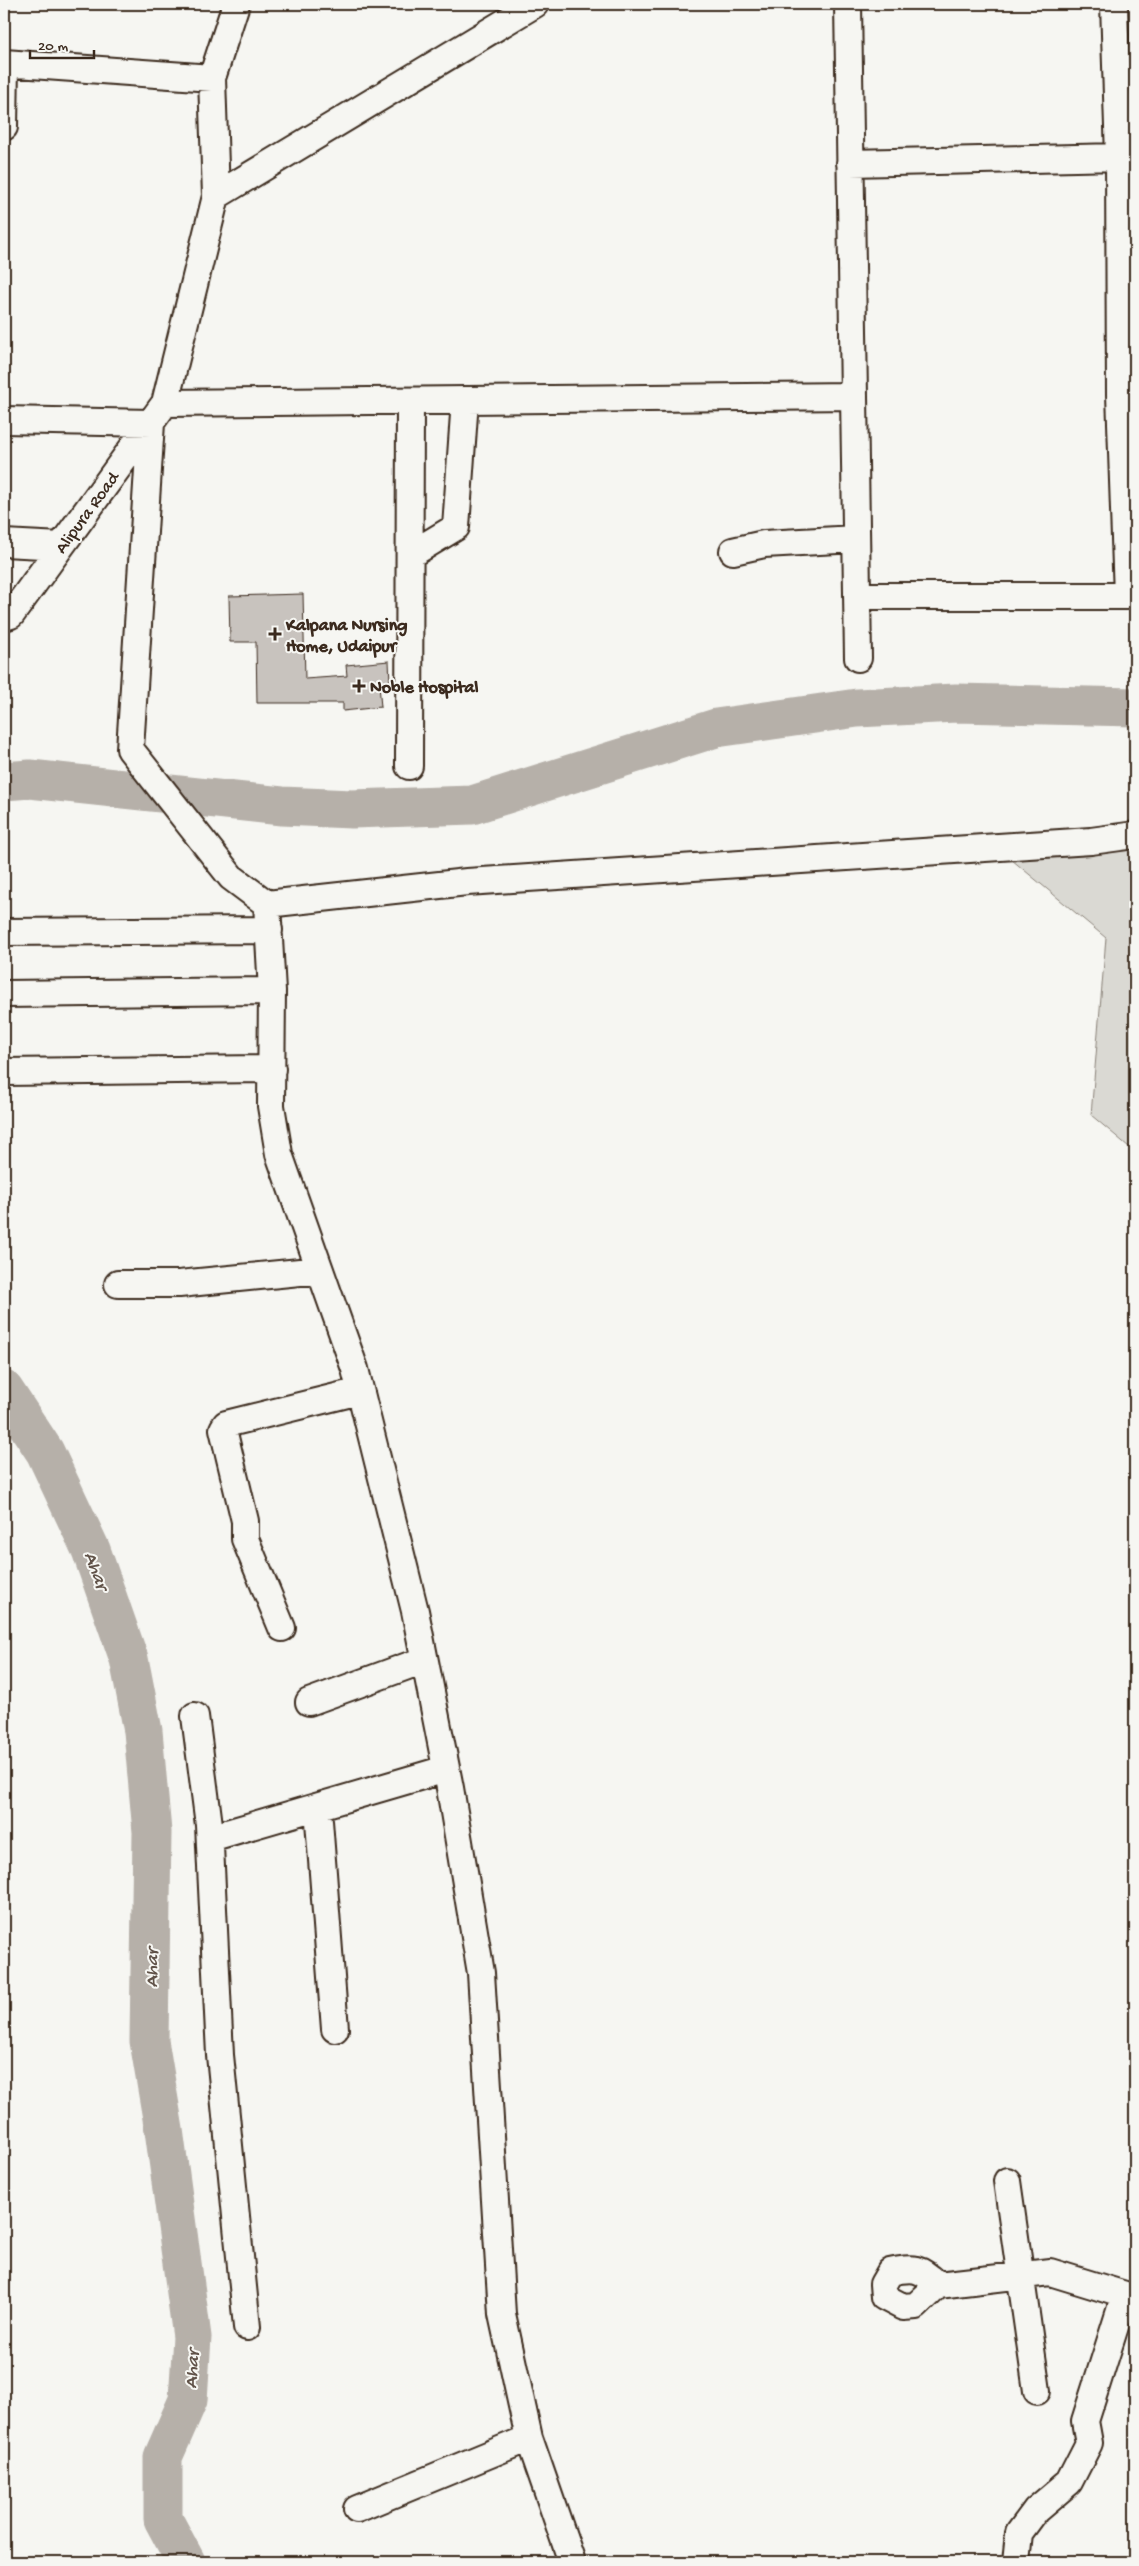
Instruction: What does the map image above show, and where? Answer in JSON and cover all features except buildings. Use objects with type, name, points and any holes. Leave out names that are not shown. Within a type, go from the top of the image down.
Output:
[{"type":"street","points":[[236,4],[212,78],[216,196],[158,413],[130,749],[232,877],[267,904],[467,882],[1071,842],[1135,835]]},
{"type":"street","points":[[216,196],[535,4]]},
{"type":"street","points":[[848,4],[858,658]]},
{"type":"street","points":[[857,596],[1127,596],[1120,394],[1119,157],[1114,4]]},
{"type":"street","points":[[4,127],[5,64],[212,78]]},
{"type":"street","points":[[850,163],[1119,157]]},
{"type":"street","points":[[4,420],[410,401],[853,396]]},
{"type":"street","points":[[410,555],[456,527],[465,400]]},
{"type":"street","points":[[409,766],[410,401]]},
{"type":"street","name":"Alipura Road","points":[[4,617],[11,615],[158,413]]},
{"type":"street","points":[[733,551],[764,544],[856,539]]},
{"type":"street","points":[[4,542],[61,546]]},
{"type":"street","points":[[267,904],[272,991],[271,1106],[279,1154],[355,1369],[415,1611],[446,1769],[481,1972],[502,2314],[529,2438],[572,2562]]},
{"type":"street","points":[[4,932],[269,930]]},
{"type":"street","points":[[4,994],[272,991]]},
{"type":"street","points":[[4,1072],[272,1069]]},
{"type":"street","points":[[118,1284],[179,1284],[320,1270]]},
{"type":"street","points":[[282,1628],[245,1539],[245,1520],[223,1429],[226,1424],[360,1391]]},
{"type":"street","points":[[309,1702],[424,1660]]},
{"type":"street","points":[[195,1716],[210,1838],[220,2055],[247,2327]]},
{"type":"street","points":[[210,1838],[318,1808],[446,1769]]},
{"type":"street","points":[[318,1808],[334,2029]]},
{"type":"street","points":[[1008,2181],[1037,2391]]},
{"type":"street","points":[[938,2285],[1050,2272],[1130,2296],[1084,2421],[1089,2443],[1069,2482],[1036,2510],[1019,2533],[1016,2562]]},
{"type":"street","points":[[357,2508],[529,2438]]},
{"type":"shaded area","points":[[1135,844],[1135,1152],[1091,1115],[1106,938],[1006,855]]},
{"type":"waterway","points":[[4,781],[30,779],[282,806],[352,809],[472,805],[716,728],[857,708],[956,703],[1135,707]]},
{"type":"waterway","name":"Ahar","points":[[4,1390],[45,1452],[91,1550],[129,1659],[143,1731],[152,1832],[149,2041],[164,2130],[192,2337],[188,2400],[163,2457],[163,2519],[186,2562]]},
{"type":"place","name":"Kalpana Nursing Home, Udaipur","points":[[275,634]]},
{"type":"place","name":"Noble Hospital","points":[[359,686]]}]
